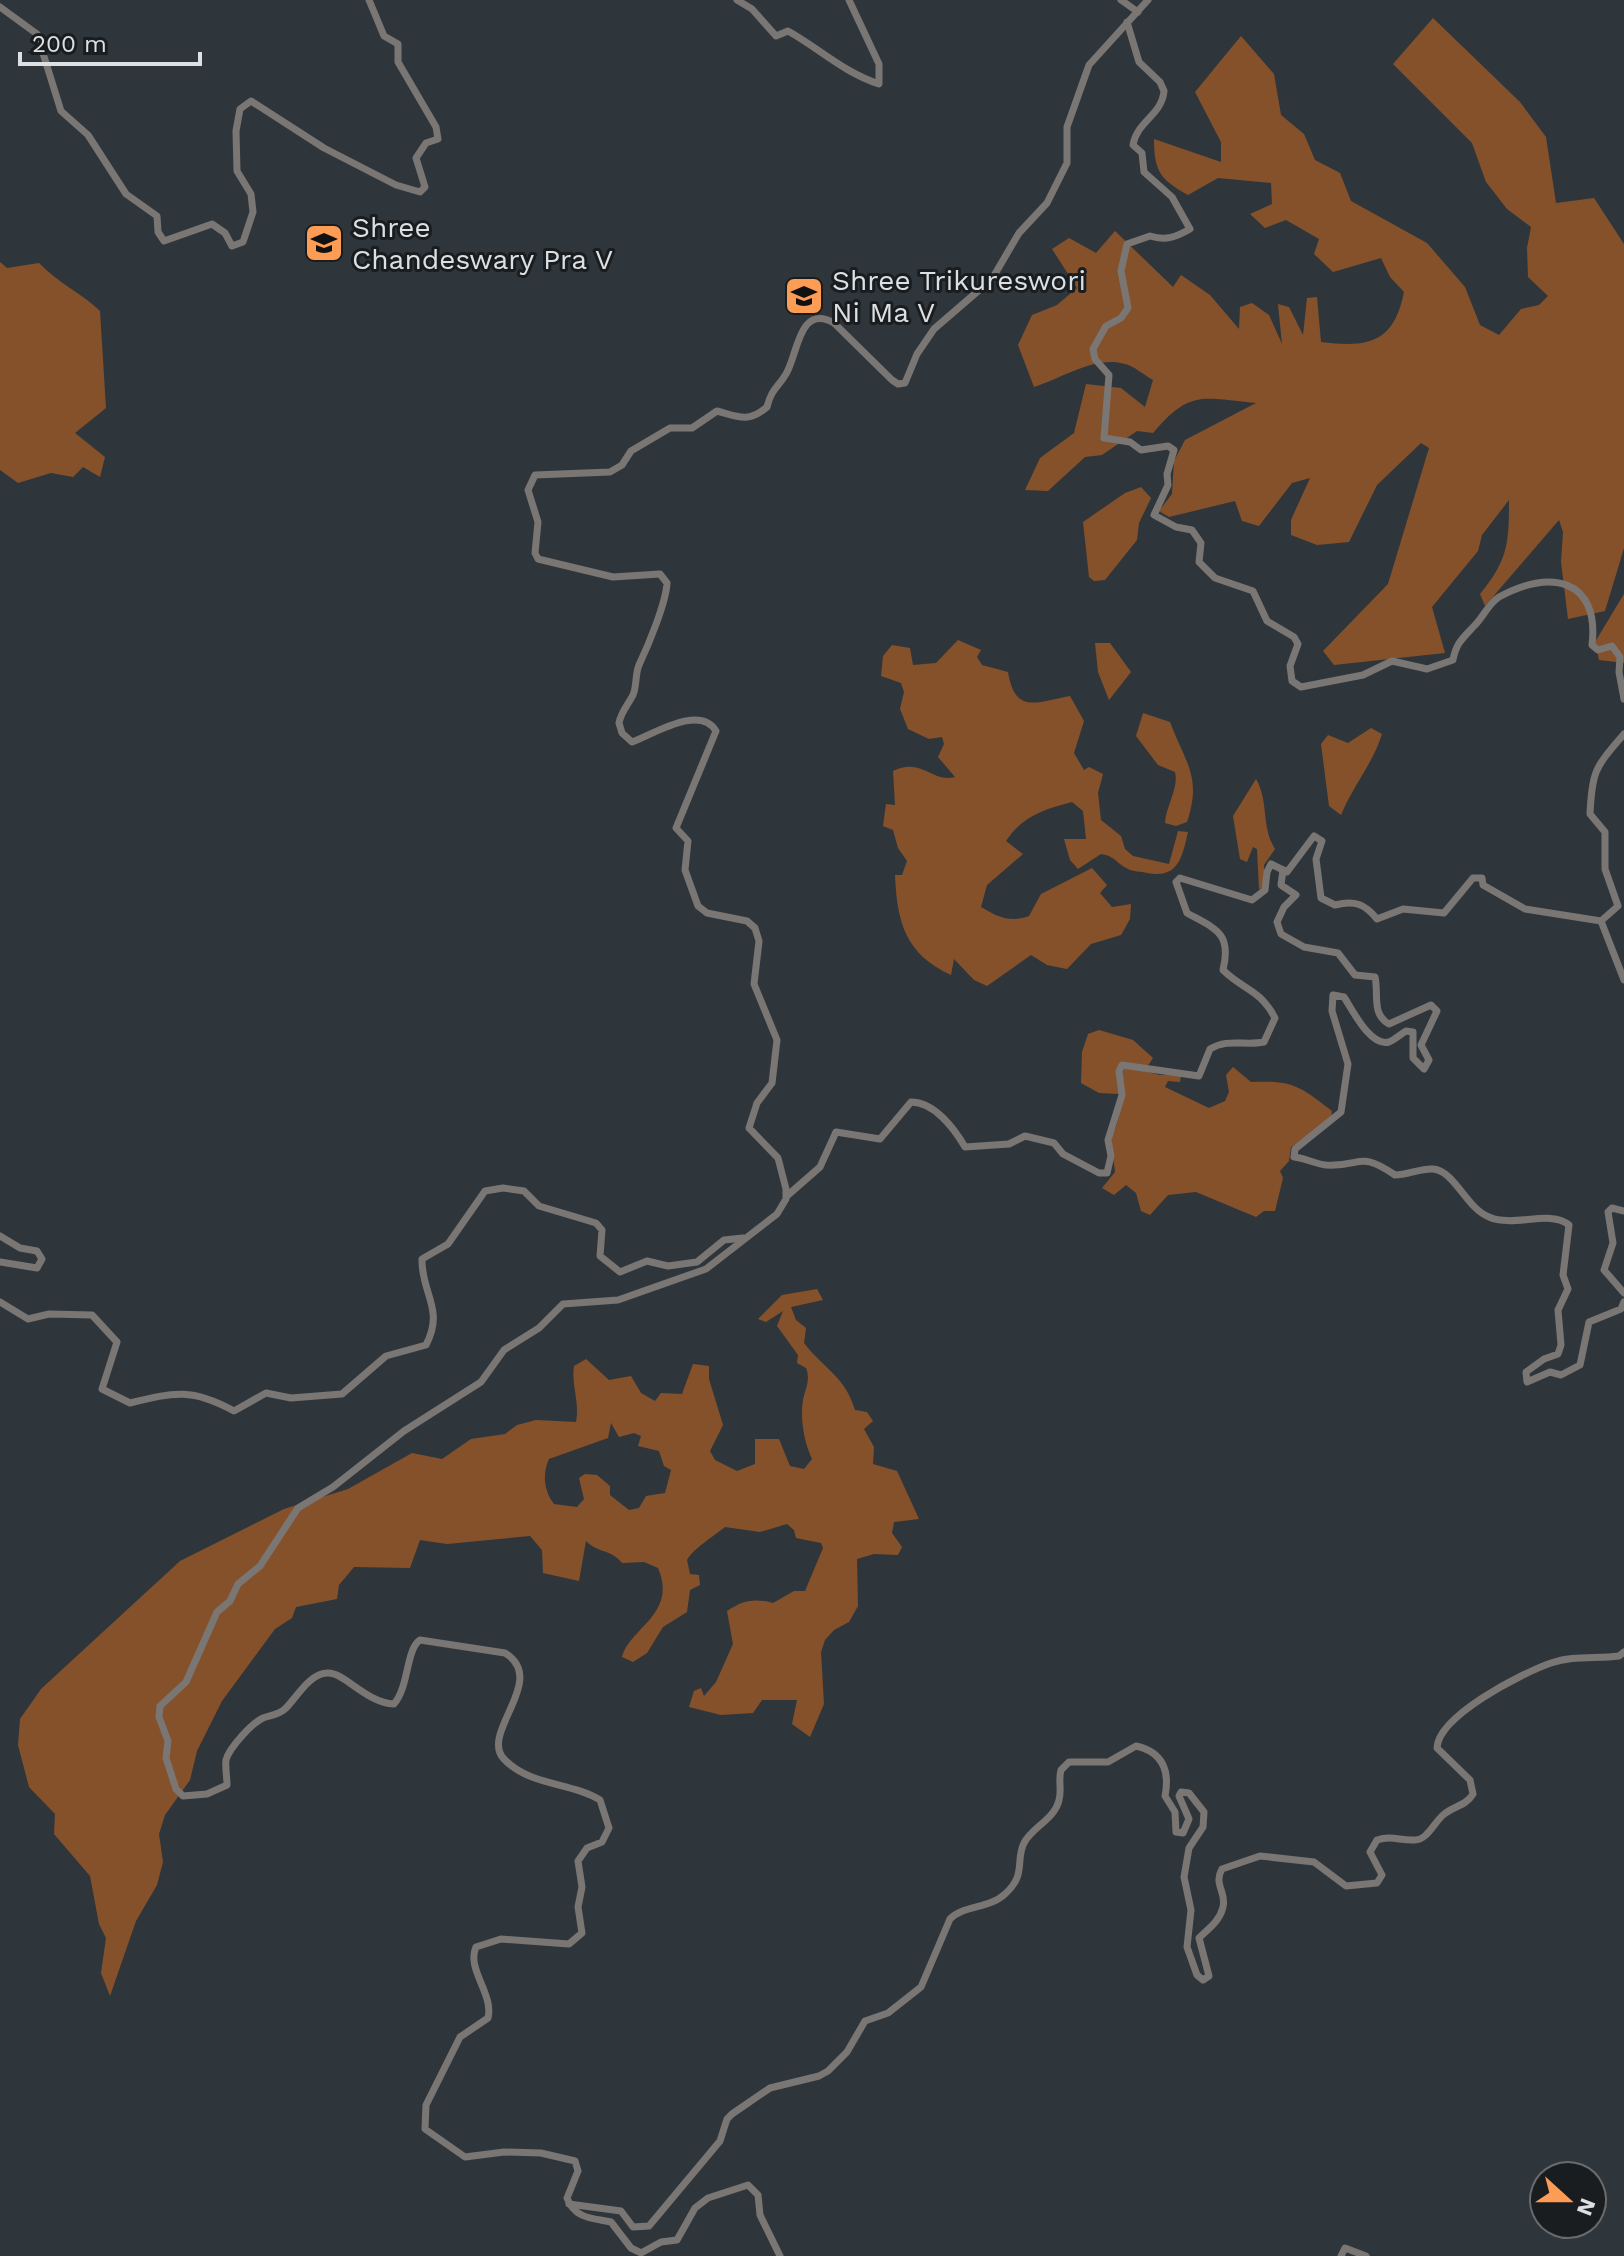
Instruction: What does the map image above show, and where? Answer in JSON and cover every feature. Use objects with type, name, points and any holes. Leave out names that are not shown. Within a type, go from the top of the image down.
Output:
[{"type":"street","points":[[2,13],[37,34],[61,111],[88,135],[126,194],[157,216],[158,232],[164,241],[212,224],[225,233],[232,246],[243,242],[253,212],[251,194],[237,171],[236,151],[240,109],[251,101],[297,133],[396,185],[420,192],[425,187],[416,158],[426,143],[438,139],[436,127],[398,62],[398,44],[384,36],[369,0]]},
{"type":"street","points":[[737,0],[752,9],[776,36],[788,31],[814,45],[839,68],[879,84],[879,64],[849,0]]},
{"type":"street","points":[[1121,0],[1138,12]]},
{"type":"street","points":[[786,1199],[778,1158],[749,1128],[757,1103],[772,1083],[777,1040],[773,1023],[761,1007],[754,984],[759,941],[755,928],[747,921],[707,913],[698,906],[685,870],[688,841],[676,828],[716,731],[703,720],[692,719],[632,742],[622,733],[619,723],[634,693],[635,678],[648,650],[649,634],[666,599],[667,583],[660,574],[613,577],[538,559],[535,553],[538,522],[529,484],[535,475],[554,472],[579,475],[610,472],[622,465],[631,451],[670,428],[692,428],[717,411],[738,419],[752,418],[767,407],[771,389],[787,373],[805,326],[814,319],[824,317],[834,323],[892,380],[898,384],[905,383],[917,354],[934,329],[960,311],[992,279],[1019,233],[1047,203],[1067,163],[1067,127],[1089,65],[1148,0]]},
{"type":"street","points":[[1127,22],[1139,62],[1160,82],[1164,91],[1154,114],[1135,134],[1133,145],[1142,153],[1144,172],[1172,197],[1190,229],[1175,237],[1161,240],[1150,236],[1127,244],[1121,271],[1128,308],[1121,318],[1106,326],[1093,349],[1095,359],[1109,375],[1104,438],[1130,442],[1141,450],[1168,446],[1174,450],[1167,474],[1168,485],[1154,515],[1161,521],[1192,530],[1201,543],[1199,562],[1215,578],[1253,591],[1267,621],[1294,637],[1298,644],[1290,666],[1292,681],[1301,687],[1363,675],[1392,661],[1427,669],[1453,660],[1456,643],[1496,599],[1549,581],[1568,585],[1582,593],[1591,608],[1592,645],[1598,650],[1612,646],[1620,657],[1619,672],[1624,699]]},
{"type":"street","points":[[1601,921],[1618,906],[1605,869],[1605,832],[1590,814],[1591,788],[1598,761],[1624,734]]},
{"type":"street","points":[[780,2256],[760,2215],[758,2195],[748,2185],[708,2198],[695,2208],[677,2240],[661,2242],[641,2253],[631,2248],[611,2222],[584,2217],[569,2204],[567,2198],[578,2171],[575,2161],[541,2153],[504,2152],[465,2157],[430,2133],[424,2123],[426,2105],[460,2037],[488,2018],[488,2003],[474,1961],[476,1947],[501,1939],[569,1944],[578,1939],[582,1933],[578,1907],[582,1887],[578,1861],[587,1848],[602,1842],[609,1828],[600,1800],[532,1776],[503,1758],[499,1750],[502,1727],[519,1693],[517,1670],[512,1657],[487,1649],[420,1640],[415,1642],[409,1673],[394,1704],[362,1695],[340,1676],[326,1672],[299,1689],[279,1714],[257,1721],[232,1749],[226,1763],[227,1785],[218,1792],[183,1796],[173,1782],[166,1758],[168,1741],[159,1717],[160,1706],[186,1682],[217,1612],[230,1601],[238,1584],[260,1566],[298,1508],[333,1487],[404,1431],[481,1382],[504,1350],[539,1328],[563,1304],[574,1301],[601,1303],[660,1287],[706,1269],[777,1214],[790,1191],[820,1167],[836,1132],[880,1139],[911,1102],[935,1111],[955,1129],[965,1147],[1009,1144],[1025,1136],[1054,1143],[1063,1154],[1099,1173],[1107,1173],[1111,1156],[1108,1140],[1122,1095],[1119,1071],[1122,1065],[1199,1076],[1210,1049],[1230,1041],[1248,1045],[1264,1042],[1275,1018],[1266,999],[1234,981],[1223,970],[1227,945],[1218,930],[1187,913],[1176,882],[1180,878],[1252,900],[1265,890],[1271,864],[1287,872],[1314,836],[1322,841],[1316,859],[1321,898],[1335,905],[1350,901],[1367,906],[1377,919],[1403,909],[1444,913],[1473,878],[1482,878],[1483,885],[1525,909],[1601,921]]},
{"type":"street","points":[[1283,870],[1281,885],[1296,895],[1280,914],[1277,922],[1281,934],[1304,947],[1338,953],[1355,975],[1375,977],[1377,1010],[1384,1022],[1389,1024],[1431,1005],[1437,1011],[1421,1045],[1421,1052],[1429,1060],[1424,1069],[1413,1058],[1413,1032],[1406,1031],[1390,1041],[1381,1041],[1367,1031],[1344,997],[1333,995],[1332,1011],[1348,1064],[1341,1112],[1295,1149],[1294,1157],[1325,1165],[1361,1159],[1374,1161],[1395,1175],[1433,1169],[1450,1177],[1464,1198],[1490,1218],[1516,1223],[1558,1218],[1569,1225],[1563,1275],[1568,1289],[1558,1310],[1561,1345],[1558,1354],[1544,1359],[1526,1372],[1527,1382],[1550,1372],[1561,1375],[1580,1365],[1589,1322],[1621,1309],[1624,1302]]},
{"type":"street","points":[[1601,921],[1624,980]]},
{"type":"street","points":[[0,1302],[28,1319],[75,1313],[97,1318],[117,1342],[102,1389],[119,1399],[130,1403],[150,1395],[204,1394],[234,1411],[266,1393],[291,1398],[342,1394],[386,1356],[426,1345],[435,1329],[433,1303],[422,1275],[422,1259],[448,1244],[485,1191],[503,1188],[524,1191],[539,1206],[596,1223],[602,1230],[600,1256],[620,1272],[647,1261],[668,1266],[697,1262],[724,1240],[745,1238]]},
{"type":"street","points":[[1624,1211],[1612,1208],[1608,1212],[1613,1243],[1604,1270],[1624,1293]]},
{"type":"street","points":[[0,1236],[20,1248],[37,1251],[42,1259],[37,1268],[0,1262]]},
{"type":"street","points":[[569,2204],[621,2211],[633,2227],[649,2226],[720,2141],[727,2119],[732,2114],[770,2088],[828,2071],[847,2052],[865,2021],[888,2013],[921,1987],[950,1919],[958,1912],[987,1905],[1004,1895],[1016,1881],[1024,1841],[1055,1809],[1060,1799],[1061,1770],[1069,1762],[1108,1762],[1136,1746],[1145,1748],[1164,1765],[1169,1777],[1165,1796],[1175,1812],[1176,1832],[1183,1833],[1189,1819],[1179,1796],[1181,1792],[1189,1793],[1204,1812],[1203,1827],[1189,1848],[1184,1870],[1191,1910],[1187,1947],[1197,1975],[1203,1980],[1209,1976],[1199,1938],[1215,1924],[1223,1908],[1218,1884],[1222,1869],[1260,1856],[1314,1862],[1346,1886],[1377,1883],[1382,1875],[1370,1852],[1377,1840],[1391,1836],[1415,1840],[1423,1838],[1439,1818],[1469,1801],[1473,1794],[1470,1780],[1437,1748],[1440,1733],[1458,1714],[1475,1701],[1552,1662],[1619,1656],[1624,1652]]},
{"type":"street","points":[[1341,2256],[1340,2251],[1345,2248],[1366,2256]]},
{"type":"shaded area","points":[[1433,18],[1520,102],[1546,137],[1556,203],[1594,198],[1624,244],[1624,548],[1605,611],[1568,619],[1561,562],[1563,532],[1559,520],[1485,606],[1480,594],[1505,551],[1509,500],[1482,535],[1478,551],[1432,607],[1445,653],[1334,665],[1323,651],[1388,584],[1429,448],[1421,443],[1377,485],[1349,542],[1317,545],[1291,535],[1291,520],[1310,478],[1292,483],[1259,526],[1242,521],[1235,501],[1169,517],[1159,511],[1172,494],[1174,461],[1185,440],[1256,403],[1210,399],[1188,403],[1177,409],[1153,433],[1137,431],[1102,455],[1085,457],[1048,491],[1025,490],[1040,458],[1074,433],[1086,384],[1121,388],[1145,407],[1153,380],[1128,365],[1114,362],[1091,365],[1034,387],[1018,345],[1032,315],[1057,305],[1077,288],[1052,249],[1069,238],[1096,253],[1115,231],[1173,287],[1181,275],[1210,295],[1239,329],[1240,307],[1252,303],[1269,315],[1282,344],[1278,304],[1289,307],[1303,335],[1307,298],[1317,297],[1321,342],[1365,342],[1386,332],[1399,309],[1404,292],[1390,277],[1381,258],[1333,272],[1314,254],[1319,239],[1286,220],[1265,228],[1250,214],[1272,204],[1271,183],[1218,178],[1188,195],[1171,185],[1161,174],[1154,139],[1221,162],[1221,142],[1195,92],[1241,36],[1274,74],[1281,115],[1304,134],[1315,160],[1340,173],[1351,201],[1427,243],[1465,287],[1480,325],[1499,335],[1521,309],[1539,305],[1548,296],[1528,277],[1527,248],[1531,227],[1507,209],[1486,182],[1472,143],[1393,64]]},
{"type":"shaded area","points":[[0,262],[7,268],[39,263],[100,311],[106,408],[75,433],[105,457],[100,477],[83,467],[73,477],[51,473],[18,483],[0,470]]},
{"type":"shaded area","points":[[1141,487],[1151,498],[1139,523],[1137,540],[1105,580],[1094,581],[1089,577],[1083,522],[1125,493]]},
{"type":"shaded area","points":[[1624,594],[1624,663],[1599,660],[1595,642]]},
{"type":"shaded area","points":[[958,640],[981,650],[977,657],[982,665],[1008,672],[1011,686],[1022,700],[1038,702],[1070,696],[1084,721],[1074,753],[1084,770],[1089,767],[1103,774],[1098,793],[1101,820],[1121,836],[1125,849],[1133,856],[1169,864],[1178,831],[1188,832],[1177,864],[1166,873],[1157,874],[1132,871],[1101,854],[1078,869],[1070,860],[1064,839],[1086,839],[1083,811],[1072,802],[1043,811],[1019,825],[1006,841],[1023,854],[987,885],[981,907],[1004,918],[1029,916],[1041,894],[1092,868],[1107,885],[1100,893],[1112,907],[1131,904],[1130,919],[1121,935],[1091,944],[1067,969],[1047,965],[1031,955],[987,986],[974,980],[954,959],[951,975],[935,967],[906,935],[898,908],[895,875],[902,875],[907,861],[898,848],[893,830],[883,826],[886,804],[895,805],[893,771],[912,767],[939,777],[955,777],[938,757],[944,744],[942,737],[929,739],[908,729],[900,709],[904,692],[901,683],[881,676],[883,656],[892,645],[910,648],[913,665],[936,663]]},
{"type":"shaded area","points":[[1095,643],[1110,643],[1131,672],[1109,700],[1098,672]]},
{"type":"shaded area","points":[[1143,713],[1170,722],[1190,771],[1191,807],[1187,822],[1176,826],[1165,823],[1175,772],[1158,765],[1136,736]]},
{"type":"shaded area","points":[[1371,728],[1382,734],[1341,815],[1329,806],[1321,744],[1328,735],[1348,743]]},
{"type":"shaded area","points":[[1256,779],[1275,849],[1264,865],[1265,888],[1259,889],[1257,849],[1253,847],[1247,862],[1240,859],[1233,816]]},
{"type":"shaded area","points":[[1099,1030],[1133,1040],[1153,1058],[1147,1067],[1120,1063],[1119,1094],[1099,1093],[1081,1083],[1082,1052],[1088,1034]]},
{"type":"shaded area","points":[[1125,1066],[1160,1075],[1181,1075],[1180,1082],[1168,1081],[1165,1087],[1209,1108],[1225,1101],[1229,1092],[1226,1075],[1233,1067],[1251,1082],[1276,1082],[1303,1090],[1332,1111],[1330,1120],[1317,1135],[1291,1147],[1289,1161],[1280,1171],[1283,1178],[1275,1211],[1264,1211],[1256,1217],[1196,1192],[1168,1195],[1150,1215],[1141,1211],[1136,1193],[1126,1185],[1114,1195],[1102,1188],[1115,1172],[1111,1137],[1118,1120],[1120,1084]]},
{"type":"shaded area","points":[[817,1289],[823,1300],[791,1307],[796,1320],[806,1328],[804,1343],[839,1380],[855,1410],[867,1412],[873,1421],[864,1429],[874,1447],[873,1464],[897,1471],[919,1519],[894,1522],[892,1533],[902,1547],[898,1555],[874,1554],[857,1559],[858,1606],[849,1622],[834,1630],[825,1640],[821,1652],[824,1704],[810,1737],[792,1724],[797,1700],[762,1700],[753,1713],[721,1715],[689,1707],[694,1691],[701,1688],[704,1696],[716,1682],[733,1644],[727,1611],[744,1602],[773,1603],[794,1591],[805,1591],[823,1548],[821,1543],[796,1538],[794,1530],[787,1524],[760,1532],[725,1527],[699,1547],[687,1560],[690,1574],[699,1575],[700,1585],[690,1590],[687,1612],[663,1627],[647,1653],[633,1662],[622,1657],[633,1637],[657,1609],[662,1597],[658,1568],[644,1562],[622,1563],[586,1541],[579,1581],[543,1573],[542,1550],[530,1536],[447,1544],[420,1540],[410,1568],[354,1567],[339,1585],[337,1599],[296,1607],[292,1618],[275,1629],[222,1701],[197,1751],[190,1780],[165,1815],[159,1834],[163,1862],[157,1885],[136,1921],[110,1996],[101,1973],[106,1938],[99,1924],[90,1876],[54,1834],[55,1814],[29,1787],[18,1745],[20,1719],[41,1689],[180,1561],[284,1509],[348,1489],[412,1453],[442,1459],[471,1439],[505,1434],[517,1425],[536,1420],[576,1422],[574,1366],[586,1359],[609,1380],[631,1376],[641,1393],[655,1401],[661,1393],[682,1394],[693,1364],[709,1366],[709,1379],[723,1425],[710,1451],[715,1460],[737,1471],[755,1464],[755,1439],[779,1439],[790,1466],[804,1469],[812,1459],[802,1423],[808,1380],[806,1368],[797,1363],[798,1355],[777,1326],[783,1311],[766,1322],[758,1319],[782,1295]],"holes":[[[611,1423],[619,1437],[634,1433],[641,1436],[638,1446],[659,1451],[664,1466],[671,1470],[665,1493],[646,1496],[639,1508],[629,1510],[610,1495],[610,1486],[597,1475],[585,1474],[579,1478],[584,1499],[577,1507],[554,1504],[545,1482],[549,1459],[608,1438]]]},
{"type":"place","name":"Shree Chandeswary Pra V","points":[[324,243]]},
{"type":"place","name":"Shree Trikureswori Ni Ma V","points":[[804,296]]}]
